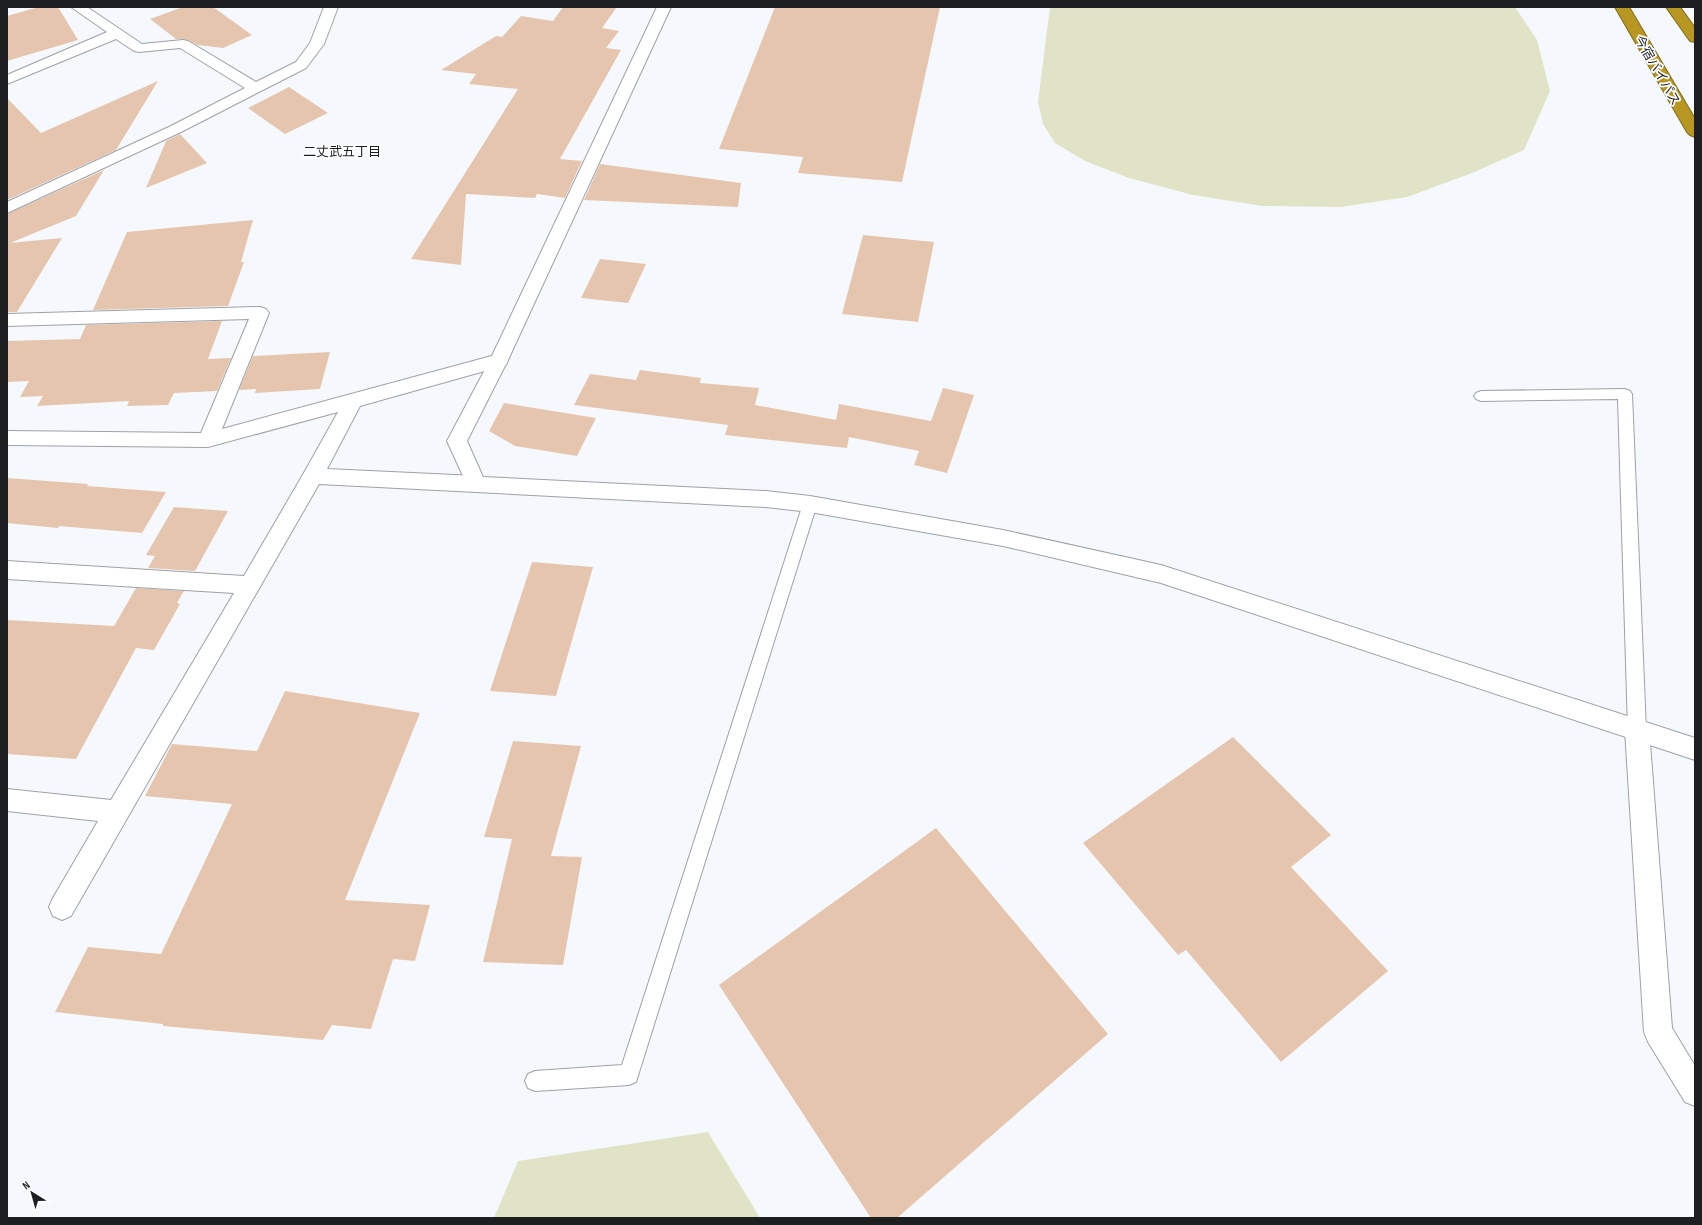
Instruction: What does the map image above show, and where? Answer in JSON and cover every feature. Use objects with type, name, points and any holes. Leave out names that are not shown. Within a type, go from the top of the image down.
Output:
[{"type":"highway","name":"今宿バイパス","points":[[1622,7],[1695,132]]},
{"type":"highway","points":[[1673,7],[1695,38]]},
{"type":"street","points":[[78,7],[138,48],[183,44],[255,88]]},
{"type":"street","points":[[7,208],[176,129],[301,65],[317,44],[331,7]]},
{"type":"street","points":[[476,484],[457,442],[499,360],[664,7]]},
{"type":"street","points":[[7,80],[117,33]]},
{"type":"street","points":[[7,320],[260,313],[208,440]]},
{"type":"street","points":[[7,438],[208,440],[499,360]]},
{"type":"street","points":[[62,907],[313,476],[353,401]]},
{"type":"street","points":[[313,476],[766,499],[810,504],[1003,538],[1160,574],[1695,749]]},
{"type":"street","points":[[7,570],[250,585]]},
{"type":"street","points":[[1637,730],[1658,1032],[1695,1092]]},
{"type":"street","points":[[7,800],[118,812]]},
{"type":"lane","points":[[1481,396],[1625,394],[1637,730]]},
{"type":"lane","points":[[534,1081],[628,1075],[810,504]]},
{"type":"green space","points":[[1050,7],[1515,7],[1537,40],[1550,91],[1524,150],[1472,173],[1407,197],[1341,207],[1263,206],[1193,195],[1129,178],[1085,161],[1055,143],[1043,124],[1038,102]]},
{"type":"green space","points":[[708,1132],[760,1218],[494,1218],[518,1161]]},
{"type":"building","points":[[39,7],[58,7],[78,40],[7,61],[7,16]]},
{"type":"building","points":[[183,7],[213,7],[252,35],[223,48],[198,45],[188,40],[176,39],[150,19]]},
{"type":"building","points":[[563,7],[617,7],[602,28],[619,31],[606,48],[621,50],[560,159],[582,161],[565,198],[537,194],[535,198],[466,194],[461,265],[411,259],[518,89],[469,84],[476,74],[441,70],[496,36],[502,37],[521,16],[553,21]]},
{"type":"building","points":[[775,7],[940,7],[902,182],[798,173],[803,157],[719,149]]},
{"type":"building","points":[[158,81],[116,150],[7,200],[7,98],[41,133]]},
{"type":"building","points":[[289,87],[328,113],[285,134],[248,108]]},
{"type":"building","points":[[180,134],[207,163],[146,188],[166,141]]},
{"type":"building","points":[[600,164],[741,183],[738,207],[584,200]]},
{"type":"building","points":[[104,170],[76,216],[10,243],[62,238],[17,312],[7,312],[7,214]]},
{"type":"building","points":[[253,220],[241,262],[244,262],[228,306],[93,310],[127,232]]},
{"type":"building","points":[[863,235],[934,242],[918,322],[842,314]]},
{"type":"building","points":[[600,259],[646,264],[628,303],[581,298]]},
{"type":"building","points":[[222,321],[208,359],[231,358],[217,391],[174,393],[168,405],[127,406],[129,401],[37,406],[43,396],[20,397],[29,381],[7,382],[7,341],[80,339],[86,325]]},
{"type":"building","points":[[330,352],[320,389],[255,393],[256,389],[239,390],[253,356]]},
{"type":"building","points":[[640,370],[701,378],[700,383],[759,388],[755,405],[836,420],[839,404],[931,421],[943,388],[974,395],[947,473],[914,465],[919,451],[849,437],[847,448],[725,435],[728,425],[574,405],[590,374],[636,380]]},
{"type":"building","points":[[504,403],[596,418],[577,456],[515,446],[489,431]]},
{"type":"building","points":[[7,478],[166,492],[142,533],[59,526],[58,528],[7,523]]},
{"type":"building","points":[[174,507],[228,511],[195,571],[148,568],[155,556],[146,555]]},
{"type":"building","points":[[532,562],[593,567],[556,696],[490,691]]},
{"type":"building","points":[[136,588],[184,591],[177,603],[180,604],[154,650],[136,648],[76,759],[7,754],[7,620],[114,626]]},
{"type":"building","points":[[285,691],[420,713],[345,900],[430,905],[415,961],[393,959],[371,1029],[332,1025],[323,1040],[163,1026],[163,1024],[55,1012],[88,947],[161,954],[232,804],[145,796],[172,744],[257,751]]},
{"type":"building","points":[[1233,737],[1331,835],[1291,867],[1388,971],[1281,1062],[1186,950],[1178,955],[1083,843]]},
{"type":"building","points":[[513,741],[581,746],[551,856],[582,857],[563,965],[483,962],[512,839],[484,837]]},
{"type":"building","points":[[936,828],[1108,1034],[897,1218],[871,1218],[719,985]]},
{"type":"district","name":"二丈武五丁目","points":[[342,151]]}]
